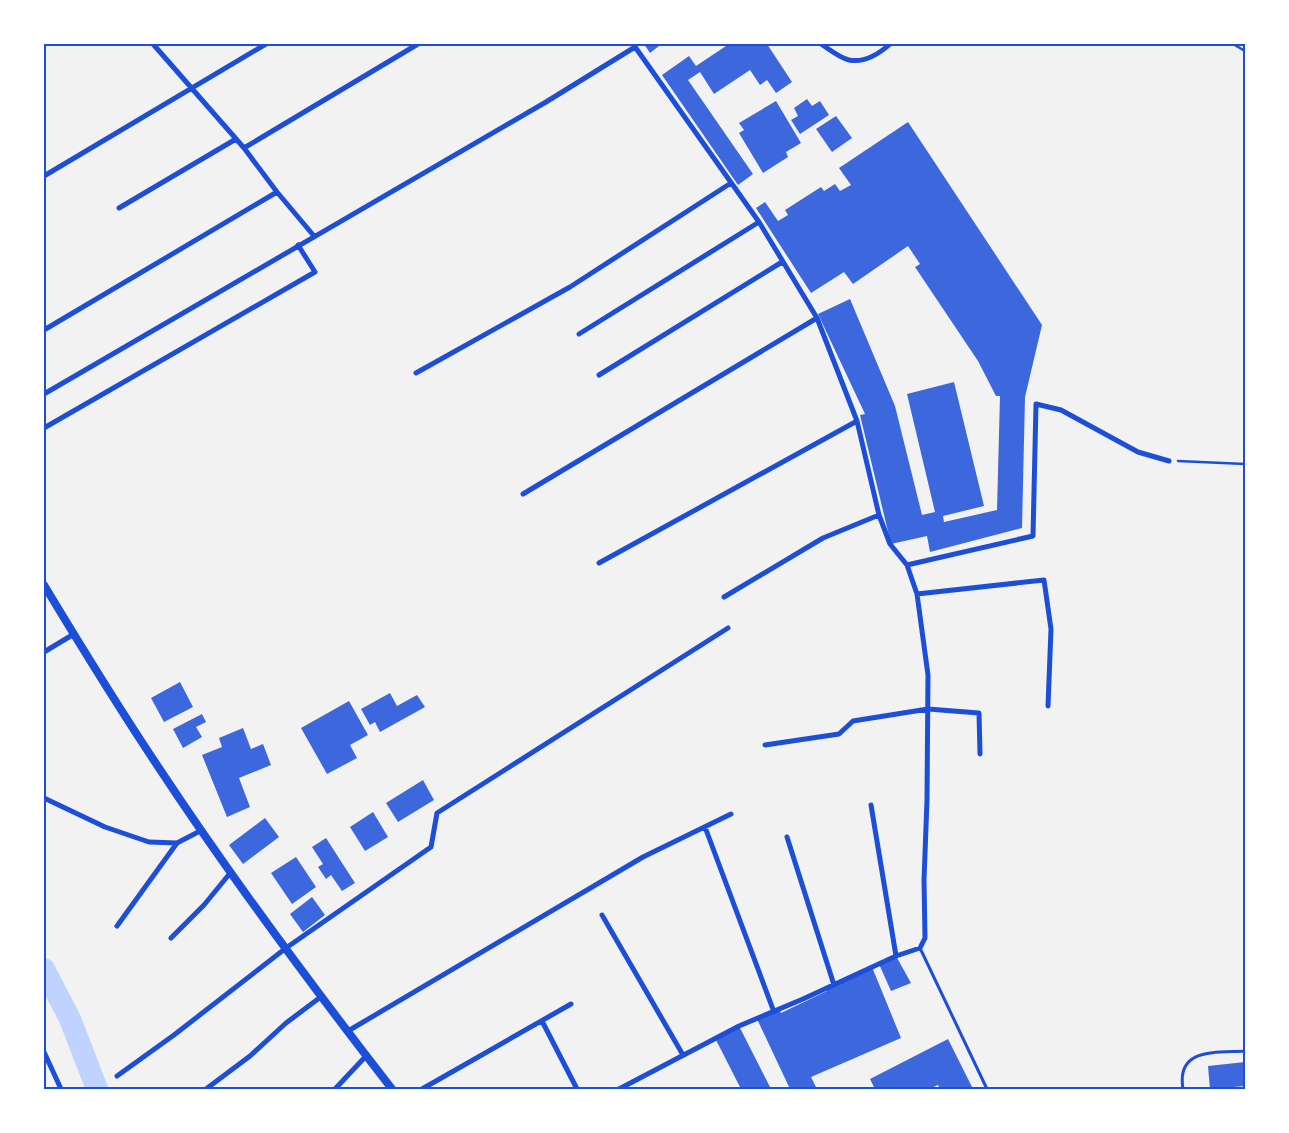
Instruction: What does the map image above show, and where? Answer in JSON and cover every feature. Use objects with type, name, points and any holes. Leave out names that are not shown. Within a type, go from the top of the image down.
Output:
[{"type":"street","points":[[153,44],[244,148],[277,192],[314,236]]},
{"type":"street","points":[[44,176],[266,44]]},
{"type":"street","points":[[244,148],[418,44]]},
{"type":"street","points":[[820,44],[849,60],[864,59],[879,54],[890,44]]},
{"type":"street","points":[[44,394],[546,102],[634,45],[759,222],[817,318],[857,421],[879,515],[890,544],[907,565],[917,594],[928,676],[924,880],[925,938],[920,948],[896,956],[739,1026],[619,1089]]},
{"type":"street","points":[[119,208],[236,139]]},
{"type":"street","points":[[416,373],[570,286],[731,183]]},
{"type":"street","points":[[44,330],[277,192]]},
{"type":"street","points":[[579,334],[759,222]]},
{"type":"street","points":[[44,428],[315,272],[298,245]]},
{"type":"street","points":[[599,375],[782,262]]},
{"type":"street","points":[[523,494],[817,318]]},
{"type":"street","points":[[907,565],[1033,536],[1036,404],[1061,410],[1138,452],[1169,461]]},
{"type":"street","points":[[599,563],[857,421]]},
{"type":"street","points":[[724,598],[823,538],[879,515]]},
{"type":"street","points":[[917,594],[1044,580],[1051,629],[1048,706]]},
{"type":"street","points":[[44,585],[161,771],[230,872],[392,1089]]},
{"type":"street","points":[[117,1076],[174,1035],[286,948],[431,847],[437,813],[728,628]]},
{"type":"street","points":[[44,652],[74,634]]},
{"type":"street","points":[[765,745],[839,734],[852,721],[928,709],[979,713],[980,754]]},
{"type":"street","points":[[44,798],[105,827],[149,842],[177,843]]},
{"type":"street","points":[[871,805],[896,956]]},
{"type":"street","points":[[348,1031],[642,857],[731,814]]},
{"type":"street","points":[[705,827],[774,1012]]},
{"type":"street","points":[[117,926],[177,843],[202,830]]},
{"type":"street","points":[[787,836],[834,985]]},
{"type":"street","points":[[172,938],[204,905],[230,872]]},
{"type":"street","points":[[602,915],[682,1055]]},
{"type":"street","points":[[206,1089],[250,1056],[286,1023],[322,996]]},
{"type":"street","points":[[422,1089],[571,1004]]},
{"type":"street","points":[[542,1021],[577,1089]]},
{"type":"street","points":[[44,1052],[61,1089]]},
{"type":"street","points":[[336,1089],[366,1056]]},
{"type":"lane","points":[[920,948],[988,1089]]},
{"type":"lane","points":[[1182,1089],[1181,1082],[1184,1066],[1195,1055],[1245,1051]]},
{"type":"path","points":[[1233,44],[1245,51]]},
{"type":"path","points":[[1169,461],[1245,464]]},
{"type":"building","points":[[644,44],[658,44],[659,46],[650,53]]},
{"type":"building","points":[[729,44],[767,44],[792,82],[776,93],[767,80],[760,85],[750,70],[714,94],[700,72],[688,80],[753,174],[738,185],[662,75],[689,56],[696,66]]},
{"type":"building","points":[[807,99],[812,106],[820,101],[829,115],[800,134],[791,120],[798,116],[794,108]]},
{"type":"building","points":[[776,101],[801,143],[786,152],[788,157],[763,173],[739,133],[744,130],[739,123]]},
{"type":"building","points":[[836,116],[852,138],[832,152],[816,129]]},
{"type":"building","points":[[908,122],[1042,325],[1025,397],[1022,528],[930,552],[927,536],[891,544],[860,415],[865,414],[818,314],[850,299],[895,406],[922,515],[935,512],[907,394],[954,382],[984,506],[943,516],[944,522],[997,510],[1000,396],[996,396],[978,361],[915,267],[920,264],[908,246],[853,284],[844,272],[811,293],[756,208],[765,202],[778,221],[788,215],[785,210],[821,187],[824,191],[835,184],[840,191],[851,185],[839,168]]},
{"type":"building","points":[[180,682],[193,707],[164,722],[151,698]]},
{"type":"building","points":[[390,693],[397,706],[417,695],[425,707],[380,732],[375,722],[370,725],[361,709]]},
{"type":"building","points":[[349,701],[368,735],[350,745],[357,758],[327,774],[301,728]]},
{"type":"building","points":[[202,714],[206,722],[196,727],[202,737],[183,748],[173,729]]},
{"type":"building","points":[[243,728],[251,749],[263,744],[271,765],[239,778],[250,807],[227,817],[202,755],[222,747],[219,738]]},
{"type":"building","points":[[423,780],[434,800],[398,822],[386,803]]},
{"type":"building","points":[[373,812],[388,837],[365,851],[350,827]]},
{"type":"building","points":[[265,818],[279,837],[243,864],[229,845]]},
{"type":"building","points":[[326,838],[355,883],[342,891],[331,875],[326,879],[318,867],[323,864],[312,847]]},
{"type":"building","points":[[296,857],[316,887],[292,904],[271,873]]},
{"type":"building","points":[[312,897],[325,915],[303,932],[290,914]]},
{"type":"building","points":[[896,956],[911,983],[891,991],[879,964]]},
{"type":"building","points":[[872,967],[901,1038],[811,1077],[817,1089],[790,1089],[757,1019],[779,1009],[781,1013]]},
{"type":"building","points":[[739,1026],[771,1089],[741,1089],[715,1038]]},
{"type":"building","points":[[948,1039],[973,1089],[940,1089],[938,1085],[929,1089],[875,1089],[870,1079]]},
{"type":"building","points":[[1245,1062],[1245,1086],[1210,1089],[1208,1066]]},
{"type":"waterway","points":[[44,969],[70,1019],[97,1089]]}]
